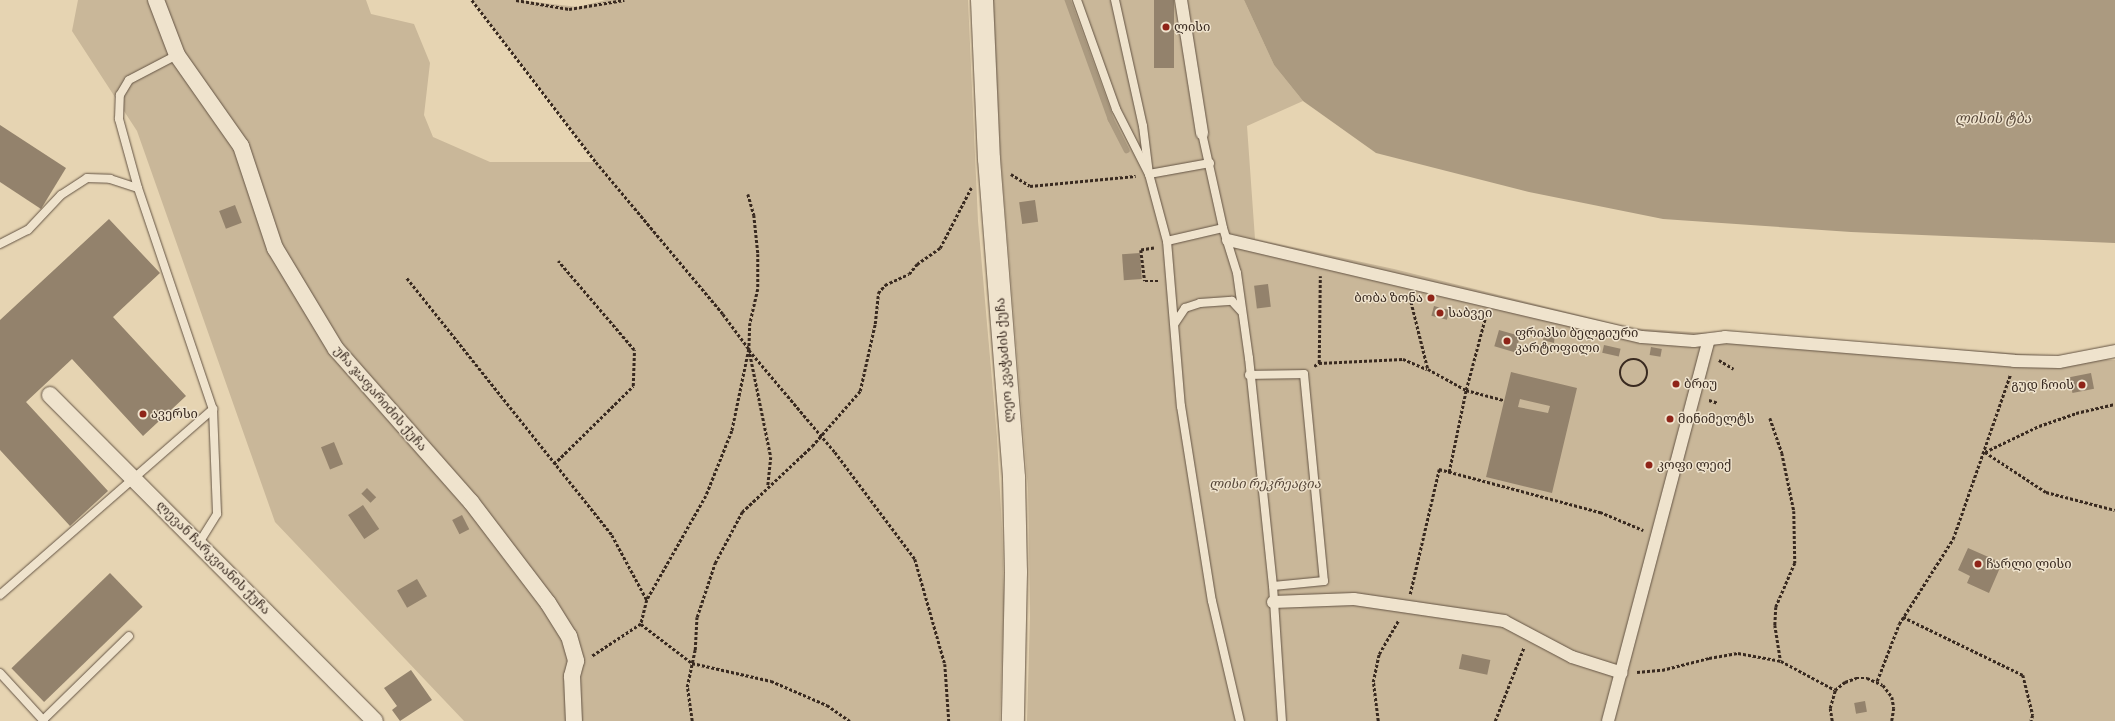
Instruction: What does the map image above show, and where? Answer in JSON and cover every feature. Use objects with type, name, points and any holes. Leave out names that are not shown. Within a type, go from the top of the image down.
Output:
[{"type":"main road","name":"ლეო კვაჭაძის ქუჩა","points":[[982,0],[989,159],[1014,478],[1016,572],[1013,721]]},
{"type":"street","name":"უჩა ჯაფარიძის ქუჩა","points":[[156,0],[177,55],[241,146],[275,248],[336,349],[471,502],[548,603],[569,636],[576,662],[572,676],[574,721]]},
{"type":"street","points":[[1181,0],[1202,133]]},
{"type":"street","points":[[1228,240],[1635,336],[1694,341],[1725,337],[2014,362],[2059,362],[2115,351]]},
{"type":"street","points":[[1608,721],[1622,673],[1656,536],[1709,340]]},
{"type":"street","name":"ლევან ჩარკვიანის ქუჩა","points":[[50,395],[199,542],[375,721]]},
{"type":"street","points":[[1273,602],[1354,599],[1504,621],[1572,657],[1622,673]]},
{"type":"lane","points":[[1077,0],[1116,110],[1149,174]]},
{"type":"lane","points":[[1115,0],[1143,126],[1149,174],[1167,241],[1181,406],[1211,593],[1240,721]]},
{"type":"lane","points":[[177,55],[129,80],[120,95],[119,119],[138,188],[213,409],[217,514],[199,542]]},
{"type":"lane","points":[[1202,133],[1210,163],[1223,228],[1228,240],[1237,273],[1273,586],[1282,721]]},
{"type":"lane","points":[[1149,174],[1210,163]]},
{"type":"lane","points":[[0,244],[28,230],[60,195],[87,178],[110,179],[138,188]]},
{"type":"lane","points":[[1167,241],[1223,228]]},
{"type":"lane","points":[[1175,323],[1185,308],[1200,303],[1232,301],[1241,311]]},
{"type":"lane","points":[[1249,375],[1304,374],[1324,581],[1273,586]]},
{"type":"lane","points":[[0,595],[213,409]]},
{"type":"lane","points":[[0,673],[44,720],[129,636]]},
{"type":"path","points":[[472,0],[596,162],[723,314],[915,559],[945,664],[949,721]]},
{"type":"path","points":[[516,0],[569,9],[624,0]]},
{"type":"path","points":[[692,721],[687,687],[692,663],[697,617],[715,563],[742,512],[820,436],[860,391],[875,324],[878,293],[885,285],[909,274],[917,264],[940,248],[962,202],[989,159],[1021,182],[1030,186],[1134,176]]},
{"type":"path","points":[[576,662],[592,656],[641,624],[647,600],[706,496],[732,431],[749,349],[750,323],[758,289],[758,254],[754,215],[748,194]]},
{"type":"path","points":[[1156,248],[1141,250],[1145,281],[1157,282]]},
{"type":"path","points":[[554,464],[633,386],[634,350],[558,261]]},
{"type":"path","points":[[1319,363],[1320,262]]},
{"type":"path","points":[[407,278],[612,535],[647,600]]},
{"type":"path","points":[[1407,283],[1428,369]]},
{"type":"path","points":[[1449,472],[1466,390],[1489,302]]},
{"type":"path","points":[[749,349],[771,457],[768,488]]},
{"type":"path","points":[[1304,374],[1319,363],[1403,359],[1428,369],[1466,390],[1504,400]]},
{"type":"path","points":[[1628,361],[1642,362],[1647,368],[1646,382],[1638,387],[1630,386],[1621,376],[1622,367],[1628,361]]},
{"type":"path","points":[[1877,681],[1887,650],[1903,617],[1953,539],[1986,452],[2014,362]]},
{"type":"path","points":[[1986,452],[2039,426],[2076,413],[2115,404]]},
{"type":"path","points":[[1770,418],[1782,453],[1794,511],[1795,563],[1776,607],[1775,619],[1780,661]]},
{"type":"path","points":[[1986,452],[2046,492],[2115,510]]},
{"type":"path","points":[[1378,721],[1373,682],[1379,654],[1407,607],[1439,469],[1600,512],[1656,536]]},
{"type":"path","points":[[1903,617],[2023,675],[2033,714],[2031,721]]},
{"type":"path","points":[[641,624],[692,663],[772,681],[828,705],[850,721]]},
{"type":"path","points":[[1495,721],[1529,633]]},
{"type":"path","points":[[1622,673],[1662,670],[1709,658],[1738,654],[1780,661],[1835,690]]},
{"type":"path","points":[[1832,721],[1830,708],[1835,690],[1856,678],[1877,681],[1883,685],[1892,697],[1894,708],[1893,721]]},
{"type":"green space","points":[[78,0],[366,0],[371,14],[414,24],[430,63],[424,115],[433,137],[490,162],[596,162],[472,0],[518,0],[578,7],[606,0],[968,0],[978,221],[997,437],[1002,528],[1004,599],[1000,721],[464,721],[275,522],[137,131],[72,31]]},
{"type":"green space","name":"ლისი რეკრეაცია","points":[[993,0],[1244,0],[1274,65],[1303,101],[1247,126],[1255,239],[1394,269],[1631,328],[2115,360],[2115,721],[1027,721],[1030,616],[1028,489],[1000,148]]},
{"type":"water","name":"ლისის ტბა","points":[[1244,0],[2115,0],[2115,243],[1851,232],[1663,219],[1529,192],[1376,153],[1303,101],[1274,65]]},
{"type":"building","points":[[1154,0],[1174,0],[1174,68],[1154,68]]},
{"type":"building","points":[[0,125],[66,168],[41,209],[0,182]]},
{"type":"building","points":[[1035,200],[1038,222],[1022,224],[1019,202]]},
{"type":"building","points":[[235,205],[242,223],[226,229],[219,211]]},
{"type":"building","points":[[109,219],[160,273],[113,317],[186,396],[143,436],[72,359],[26,402],[108,491],[70,526],[0,450],[0,320]]},
{"type":"building","points":[[1140,253],[1142,279],[1124,280],[1122,254]]},
{"type":"building","points":[[1268,284],[1271,307],[1257,309],[1254,286]]},
{"type":"building","name":"საბვეი","points":[[1434,306],[1449,310],[1447,320],[1431,316]]},
{"type":"building","points":[[1499,330],[1520,336],[1515,352],[1494,346]]},
{"type":"building","points":[[1545,331],[1555,333],[1554,343],[1543,340]]},
{"type":"building","points":[[1604,345],[1621,349],[1619,357],[1602,353]]},
{"type":"building","points":[[1651,347],[1662,349],[1660,357],[1650,355]]},
{"type":"building","points":[[1511,372],[1577,388],[1552,493],[1486,477]],"holes":[[[1520,399],[1550,406],[1548,413],[1518,407]]]},
{"type":"building","points":[[2091,373],[2094,389],[2072,393],[2069,377]]},
{"type":"building","points":[[334,442],[343,464],[330,469],[321,447]]},
{"type":"building","points":[[367,488],[376,497],[371,503],[361,494]]},
{"type":"building","points":[[363,505],[379,529],[364,539],[348,515]]},
{"type":"building","points":[[462,515],[469,529],[459,534],[452,520]]},
{"type":"building","points":[[1968,548],[2002,563],[1989,593],[1967,583],[1970,576],[1958,570]]},
{"type":"building","points":[[110,573],[143,607],[44,702],[11,668]]},
{"type":"building","points":[[417,579],[427,596],[407,608],[397,590]]},
{"type":"building","points":[[1462,654],[1490,660],[1487,675],[1459,669]]},
{"type":"building","points":[[411,670],[432,700],[400,721],[392,710],[397,706],[384,688]]},
{"type":"building","points":[[1865,701],[1867,712],[1856,714],[1854,703]]},
{"type":"waterway","points":[[1068,0],[1111,119],[1127,150]]},
{"type":"place","name":"ლისი","points":[[1166,27]]},
{"type":"place","name":"ბობა ზონა","points":[[1431,298]]},
{"type":"place","name":"საბვეი","points":[[1440,313]]},
{"type":"place","name":"ფრიპსი ბელგიური კარტოფილი","points":[[1507,341]]},
{"type":"place","name":"ბრიუ","points":[[1676,384]]},
{"type":"place","name":"გუდ ჩოის","points":[[2082,385]]},
{"type":"place","name":"ავერსი","points":[[143,414]]},
{"type":"place","name":"მინიმელტს","points":[[1670,419]]},
{"type":"place","name":"კოფი ლეიქ","points":[[1649,465]]},
{"type":"place","name":"ჩარლი ლისი","points":[[1978,564]]}]
